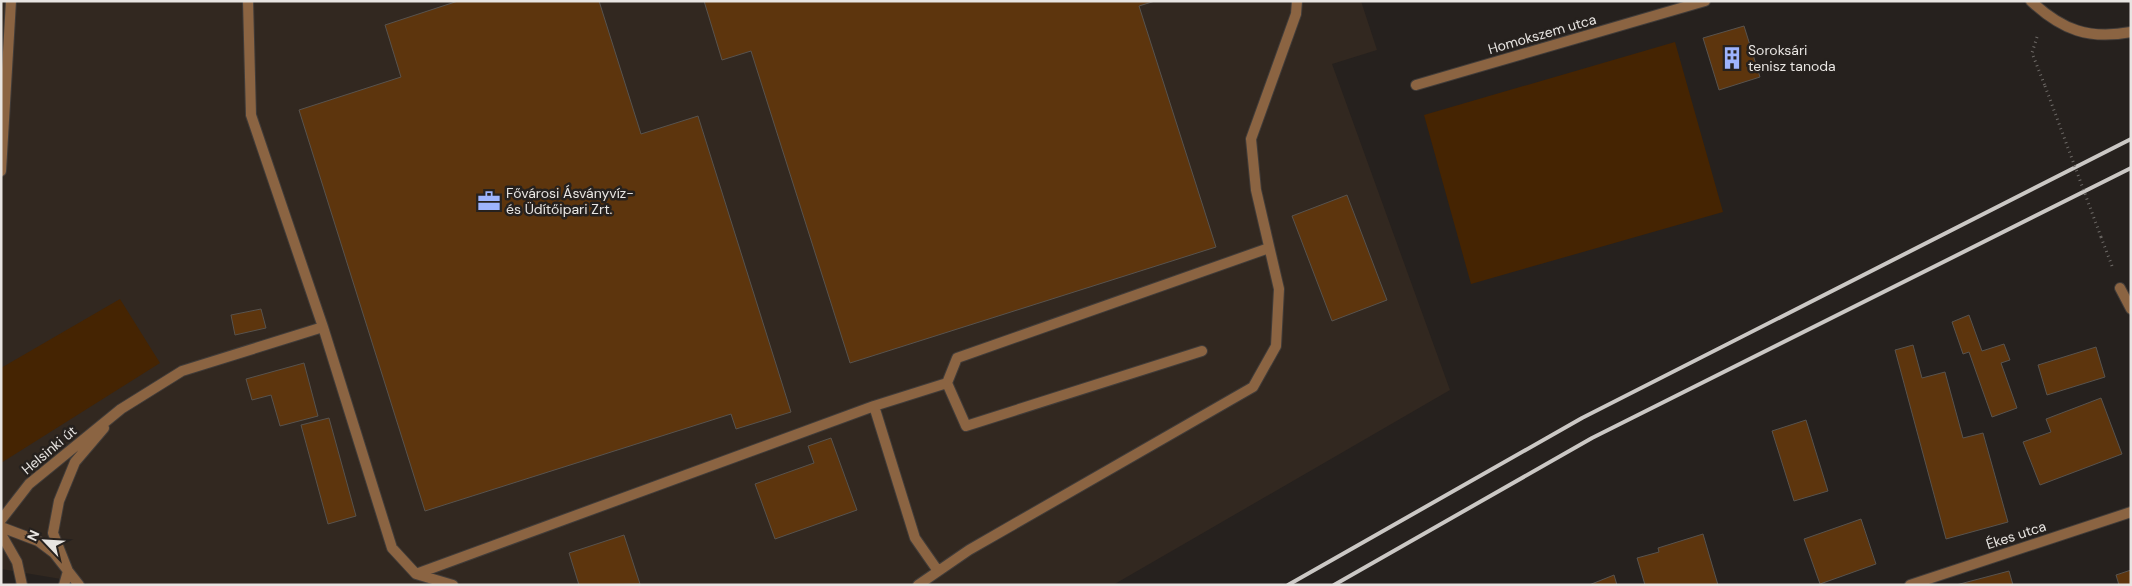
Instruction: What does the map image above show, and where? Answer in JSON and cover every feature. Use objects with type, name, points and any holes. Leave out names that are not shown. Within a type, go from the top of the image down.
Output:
[{"type":"street","points":[[1,171],[12,1]]},
{"type":"street","points":[[248,1],[251,115],[322,327],[392,548],[416,574],[453,585]]},
{"type":"street","points":[[918,585],[969,550],[1254,387],[1276,346],[1279,290],[1256,190],[1251,139],[1296,14],[1297,1]]},
{"type":"street","name":"Homokszem utca","points":[[1416,85],[1705,1]]},
{"type":"street","points":[[2031,1],[2044,13],[2080,32],[2109,36],[2131,32]]},
{"type":"street","points":[[1202,350],[966,426],[947,383],[957,358],[1270,248]]},
{"type":"street","points":[[2120,288],[2131,310]]},
{"type":"street","name":"Helsinki út","points":[[1,520],[29,484],[121,409],[182,371],[322,327]]},
{"type":"street","points":[[416,574],[874,406],[947,383]]},
{"type":"street","points":[[874,406],[915,538],[938,571]]},
{"type":"street","name":"Helsinki út","points":[[68,571],[53,533],[58,501],[76,462],[121,409]]},
{"type":"street","name":"Ékes utca","points":[[1910,585],[2131,512]]},
{"type":"street","name":"Helsinki út","points":[[1,527],[38,541],[54,553],[79,585]]},
{"type":"street","points":[[1,534],[17,562],[22,585]]},
{"type":"street","points":[[64,585],[68,571]]},
{"type":"path","points":[[2044,13],[2032,53],[2120,288]]},
{"type":"shaded area","points":[[1,1],[1361,1],[1377,50],[1332,64],[1450,390],[1113,585],[97,585],[1,569]]},
{"type":"shaded area","points":[[1675,42],[1723,212],[1471,284],[1424,115]]},
{"type":"shaded area","points":[[120,299],[160,363],[1,463],[1,368]]},
{"type":"building","points":[[458,1],[599,1],[641,134],[698,116],[791,412],[736,429],[731,414],[425,511],[299,110],[401,77],[385,25]]},
{"type":"building","points":[[704,1],[1155,1],[1139,6],[1216,247],[850,363],[751,51],[722,60]]},
{"type":"building","name":"Soroksári tenisz tanoda","points":[[1744,26],[1760,77],[1719,90],[1703,38]]},
{"type":"building","points":[[1347,195],[1387,300],[1332,321],[1292,216]]},
{"type":"building","points":[[261,309],[266,328],[235,335],[231,315]]},
{"type":"building","points":[[1969,315],[1982,351],[2004,344],[2010,360],[2001,363],[2017,408],[1992,417],[1969,352],[1963,354],[1952,322]]},
{"type":"building","points":[[1913,345],[1922,378],[1945,372],[1963,438],[1983,433],[2008,522],[1946,539],[1895,350]]},
{"type":"building","points":[[2096,347],[2105,377],[2047,395],[2038,365]]},
{"type":"building","points":[[304,363],[318,416],[280,426],[271,395],[252,400],[246,379]]},
{"type":"building","points":[[2101,398],[2122,454],[2040,485],[2023,442],[2051,432],[2046,419]]},
{"type":"building","points":[[329,418],[356,516],[328,524],[301,425]]},
{"type":"building","points":[[1806,420],[1828,491],[1794,501],[1772,431]]},
{"type":"building","points":[[831,438],[857,510],[775,539],[755,484],[814,463],[808,446]]},
{"type":"building","points":[[1861,519],[1876,564],[1820,584],[1804,539]]},
{"type":"building","points":[[1703,534],[1718,585],[1645,585],[1637,558],[1659,552],[1658,548]]},
{"type":"building","points":[[624,535],[640,584],[579,585],[569,553]]},
{"type":"building","points":[[2131,570],[2131,585],[2119,585],[2116,575]]},
{"type":"building","points":[[2009,571],[2013,585],[1956,585]]},
{"type":"building","points":[[1614,575],[1617,585],[1589,585]]},
{"type":"railway","points":[[1288,585],[1582,418],[2131,139]]},
{"type":"railway","points":[[1334,585],[1592,438],[2131,168]]},
{"type":"place","name":"Soroksári tenisz tanoda","points":[[1732,58]]},
{"type":"place","name":"Fővárosi Ásványvíz- és Üdítőipari Zrt.","points":[[489,201]]}]
